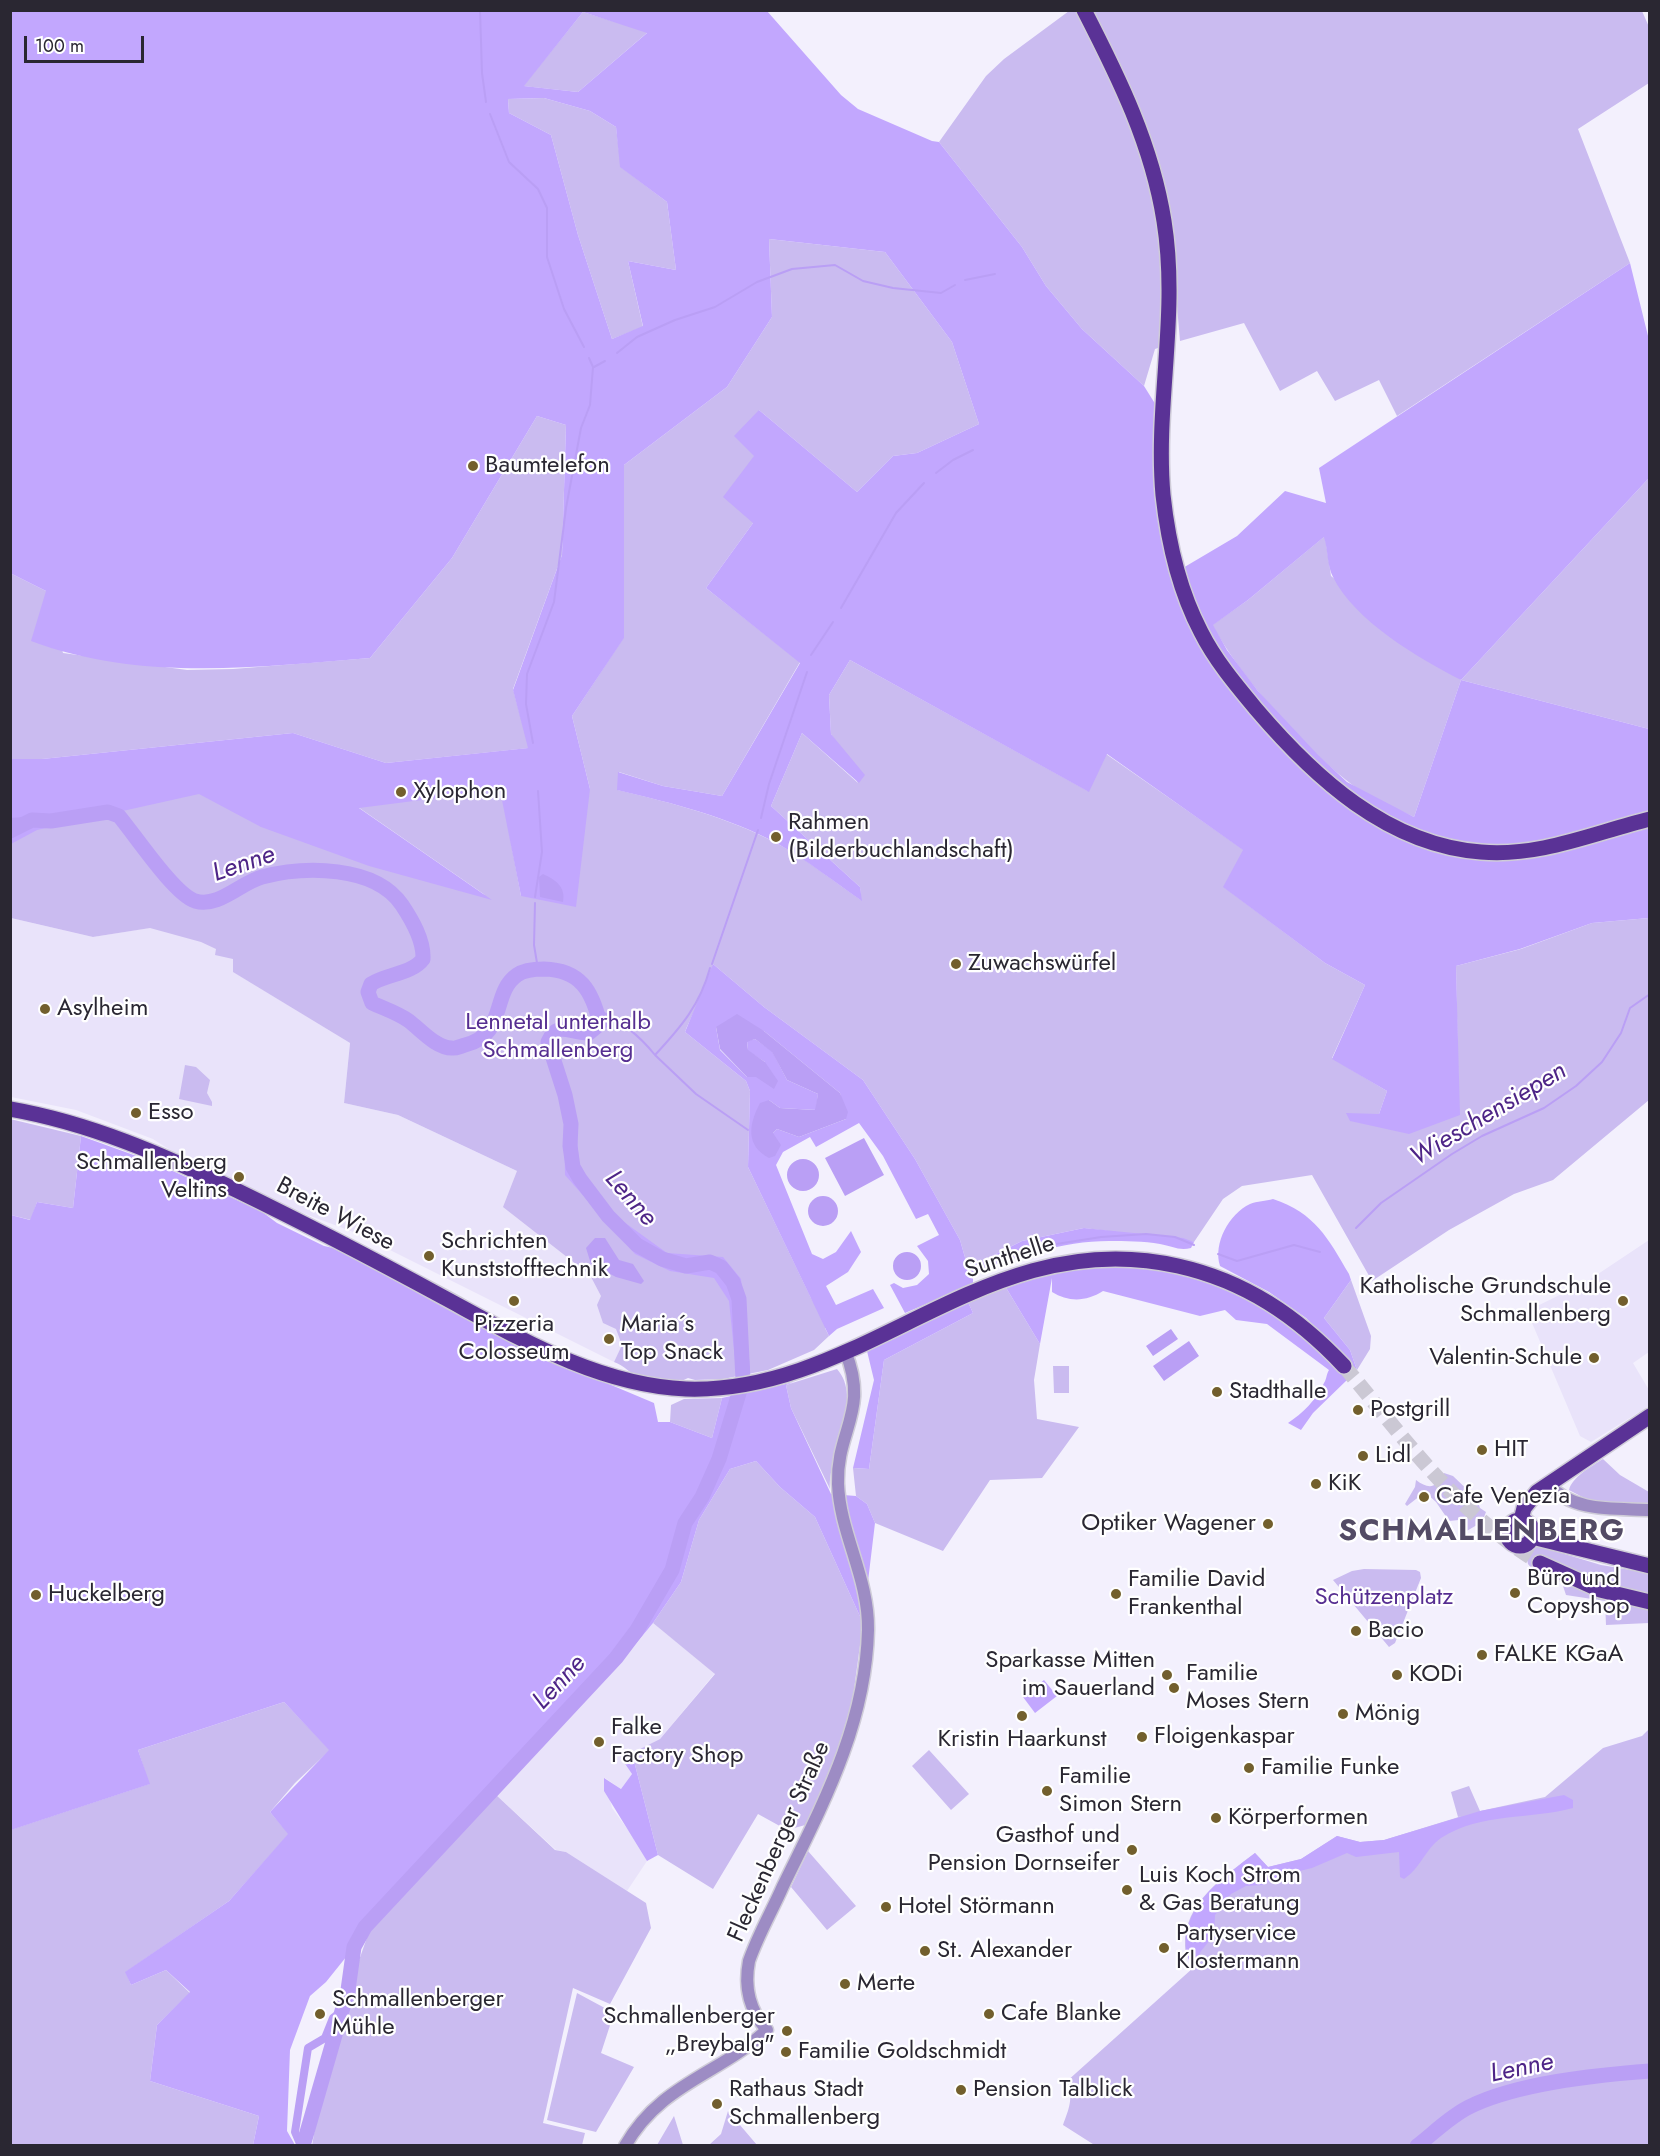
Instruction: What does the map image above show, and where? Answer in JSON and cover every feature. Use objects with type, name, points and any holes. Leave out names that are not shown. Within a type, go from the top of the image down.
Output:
[{"type":"main road","points":[[1084,10],[1133,111],[1152,164],[1161,200],[1170,286],[1162,471],[1167,525],[1182,586],[1196,623],[1217,659],[1250,702],[1294,750],[1334,787],[1377,818],[1438,845],[1483,853],[1541,850],[1650,819]]},
{"type":"main road","name":"Breite Wiese","points":[[10,1109],[86,1126],[166,1157],[298,1220],[545,1351],[604,1374],[666,1387],[689,1389],[724,1387],[791,1373]]},
{"type":"main road","name":"Sunthelle","points":[[791,1373],[845,1351],[986,1286],[1042,1267],[1086,1259],[1121,1258],[1199,1271],[1254,1293],[1286,1313],[1344,1366]]},
{"type":"main road","points":[[1521,1520],[1524,1508],[1532,1497],[1548,1484],[1650,1416]]},
{"type":"main road","points":[[1521,1520],[1531,1526],[1532,1537],[1528,1544],[1520,1546],[1510,1541],[1507,1529],[1513,1522],[1521,1520]]},
{"type":"main road","points":[[1532,1537],[1650,1566]]},
{"type":"main road","points":[[1540,1563],[1600,1590],[1650,1602]]},
{"type":"street","name":"Fleckenberger Straße","points":[[625,2145],[667,2096],[751,2043],[766,2030],[755,2017],[749,1999],[747,1978],[749,1961],[842,1762],[855,1718],[867,1639],[866,1595],[838,1496],[838,1466],[856,1393],[853,1370],[845,1351]]},
{"type":"street","points":[[1548,1484],[1566,1499],[1585,1506],[1650,1510]]},
{"type":"shaded area","points":[[11,11],[767,11],[841,95],[858,109],[939,142],[1022,247],[1046,286],[1082,329],[1144,386],[1159,410],[1160,521],[1171,575],[1237,536],[1285,491],[1326,503],[1319,468],[1630,263],[1649,340],[1649,478],[1461,680],[1649,729],[1649,918],[1592,923],[1520,949],[1456,966],[1460,1115],[1409,1134],[1350,1121],[1346,1113],[1379,1114],[1387,1091],[1332,1059],[1365,985],[1325,963],[1223,887],[1243,850],[1107,754],[1089,792],[850,660],[829,695],[831,734],[865,775],[859,783],[802,733],[771,806],[860,887],[862,901],[799,857],[759,834],[700,812],[617,790],[618,772],[663,786],[722,796],[800,663],[706,588],[753,523],[723,497],[754,456],[734,436],[759,410],[857,492],[893,456],[917,453],[979,424],[952,342],[885,252],[769,239],[772,317],[727,387],[624,465],[624,638],[572,716],[590,789],[576,907],[521,896],[500,790],[359,808],[492,900],[369,866],[261,827],[199,794],[37,830],[11,844],[11,759],[42,759],[293,733],[386,763],[528,748],[513,690],[562,555],[566,425],[537,416],[452,558],[370,658],[285,665],[199,668],[156,667],[72,654],[31,641],[46,591],[10,573]],"holes":[[[583,12],[647,33],[578,92],[524,86]],[[544,98],[590,111],[616,127],[620,167],[667,202],[676,270],[628,261],[643,326],[612,339],[578,235],[551,135],[509,113],[508,99]],[[1324,537],[1333,577],[1356,609],[1389,637],[1461,680],[1414,817],[1347,782],[1318,755],[1258,691],[1227,650],[1213,625],[1248,600]]]},
{"type":"shaded area","points":[[543,874],[559,885],[563,892],[563,902],[540,897],[539,877]]},
{"type":"shaded area","points":[[11,918],[93,937],[154,927],[233,950],[234,972],[350,1043],[344,1103],[398,1115],[517,1171],[606,1287],[628,1334],[614,1362],[356,1233],[220,1182],[153,1139],[76,1110],[11,1097]]},
{"type":"shaded area","points":[[713,964],[764,1007],[863,1080],[915,1159],[960,1240],[968,1268],[1022,1241],[1084,1228],[1183,1238],[1194,1242],[1191,1248],[1187,1249],[1148,1242],[1109,1241],[1074,1244],[1040,1251],[973,1273],[973,1284],[905,1313],[890,1285],[894,1283],[903,1288],[917,1285],[929,1274],[928,1261],[917,1246],[939,1235],[928,1214],[916,1219],[883,1156],[859,1123],[816,1147],[810,1137],[783,1152],[776,1165],[812,1254],[823,1259],[836,1252],[851,1231],[861,1252],[848,1272],[826,1286],[836,1305],[873,1289],[884,1308],[837,1329],[829,1336],[748,1167],[750,1091],[746,1081],[685,1032]],"holes":[[[716,1027],[764,1031],[840,1093],[846,1119],[799,1137],[777,1129],[773,1133],[769,1100],[780,1108],[816,1110],[818,1094],[787,1080],[772,1051],[755,1039],[747,1041],[748,1051],[765,1062],[747,1077],[720,1050]]]},
{"type":"shaded area","points":[[737,1014],[764,1031],[840,1093],[848,1112],[846,1119],[799,1137],[777,1129],[773,1133],[781,1145],[775,1156],[769,1158],[761,1153],[751,1134],[753,1119],[760,1103],[769,1100],[780,1108],[815,1110],[818,1094],[787,1080],[772,1052],[755,1039],[747,1042],[748,1050],[765,1062],[778,1081],[774,1089],[756,1077],[747,1077],[720,1049],[716,1027]]},
{"type":"shaded area","points":[[575,1118],[580,1172],[610,1212],[667,1253],[723,1257],[741,1279],[750,1369],[736,1370],[729,1301],[714,1278],[670,1271],[635,1254],[565,1175],[564,1120]]},
{"type":"shaded area","points":[[81,1136],[153,1162],[261,1211],[277,1223],[324,1246],[338,1249],[547,1358],[654,1403],[658,1422],[670,1422],[712,1438],[722,1398],[794,1382],[786,1385],[791,1408],[831,1494],[856,1496],[867,1504],[875,1523],[863,1623],[815,1517],[780,1487],[756,1461],[730,1469],[699,1520],[681,1582],[653,1623],[619,1664],[551,1731],[371,1926],[326,1982],[310,1996],[290,2050],[287,2131],[295,2145],[253,2145],[259,2116],[150,2081],[157,2025],[190,1992],[166,1970],[131,1985],[125,1972],[229,1901],[288,1834],[270,1812],[329,1750],[284,1702],[138,1750],[150,1784],[11,1830],[11,1215],[30,1220],[37,1202],[73,1208]]},
{"type":"shaded area","points":[[864,1138],[884,1175],[845,1196],[825,1158]]},
{"type":"shaded area","points":[[803,1159],[814,1164],[819,1175],[814,1186],[803,1191],[792,1186],[787,1175],[792,1164]]},
{"type":"shaded area","points":[[823,1196],[829,1197],[837,1205],[837,1217],[829,1225],[823,1226],[817,1225],[809,1217],[808,1211],[809,1205],[817,1197]]},
{"type":"shaded area","points":[[1273,1199],[1310,1219],[1327,1238],[1349,1274],[1351,1280],[1324,1318],[1350,1350],[1357,1370],[1306,1318],[1269,1292],[1220,1266],[1219,1248],[1229,1222],[1250,1204]]},
{"type":"shaded area","points":[[595,1238],[605,1238],[619,1260],[633,1264],[644,1281],[641,1284],[616,1277],[591,1264],[586,1248]]},
{"type":"shaded area","name":"Valentin-Schule","points":[[1649,1240],[1649,1352],[1633,1363],[1649,1390],[1649,1406],[1591,1442],[1580,1436],[1527,1311],[1586,1282]]},
{"type":"shaded area","points":[[907,1252],[917,1256],[921,1266],[917,1276],[907,1280],[897,1276],[893,1266],[897,1256]]},
{"type":"shaded area","points":[[1091,1266],[1131,1266],[1190,1274],[1260,1301],[1337,1364],[1348,1379],[1313,1413],[1301,1430],[1288,1423],[1313,1400],[1321,1389],[1329,1370],[1267,1324],[1236,1320],[1225,1310],[1200,1316],[1103,1291],[1084,1299],[1064,1298],[1052,1292],[1052,1278],[1040,1344],[1005,1286],[1053,1272]]},
{"type":"shaded area","points":[[968,1302],[973,1313],[884,1360],[869,1469],[853,1468],[874,1380],[867,1351]]},
{"type":"shaded area","points":[[1171,1329],[1178,1339],[1153,1356],[1146,1346]]},
{"type":"shaded area","points":[[1189,1341],[1199,1356],[1164,1381],[1153,1366]]},
{"type":"shaded area","points":[[653,1623],[715,1673],[660,1739],[621,1759],[632,1774],[621,1789],[605,1778],[612,1808],[640,1846],[647,1861],[627,1891],[566,1852],[556,1850],[494,1793],[551,1731],[619,1664]]},
{"type":"shaded area","points":[[1044,1680],[1057,1696],[1035,1713],[1023,1697]]},
{"type":"shaded area","points":[[632,1753],[658,1855],[647,1861],[604,1791],[604,1778],[621,1789],[632,1774],[621,1758]]},
{"type":"shaded area","points":[[1564,1795],[1573,1800],[1573,1808],[1489,1820],[1457,1830],[1441,1838],[1415,1870],[1404,1879],[1400,1877],[1399,1852],[1356,1857],[1347,1853],[1312,1868],[1279,1876],[1262,1885],[1246,1886],[1231,1894],[1215,1915],[1214,1935],[1201,1951],[1192,1969],[1186,1946],[1187,1930],[1192,1916],[1208,1892],[1219,1881],[1255,1853],[1268,1867],[1301,1859],[1337,1836],[1360,1842],[1384,1840],[1480,1811]]},
{"type":"green space","points":[[1069,11],[1079,11],[1140,144],[1162,237],[1164,346],[1155,349],[1144,386],[1082,329],[1046,286],[1022,247],[939,142],[986,76],[1004,59]]},
{"type":"green space","points":[[1090,11],[1642,11],[1649,27],[1649,83],[1578,129],[1630,263],[1397,416],[1379,380],[1335,401],[1317,371],[1280,391],[1244,323],[1180,341],[1171,236]]},
{"type":"green space","points":[[583,12],[648,32],[578,92],[523,86]]},
{"type":"green space","points":[[544,98],[590,111],[616,127],[621,167],[667,202],[676,270],[628,261],[643,327],[612,339],[578,235],[551,135],[509,113],[508,99]]},
{"type":"green space","name":"Lennetal unterhalb Schmallenberg","points":[[769,239],[885,252],[952,342],[979,424],[917,453],[893,456],[857,492],[759,410],[754,456],[753,523],[706,588],[800,662],[722,796],[663,786],[619,772],[618,790],[700,812],[759,834],[799,857],[861,900],[860,887],[771,806],[802,733],[858,783],[831,734],[829,695],[850,660],[1088,791],[1106,754],[1244,850],[1224,887],[1325,963],[1365,985],[1332,1058],[1387,1091],[1379,1114],[1350,1121],[1459,1115],[1456,966],[1521,949],[1592,923],[1649,918],[1649,1100],[1553,1180],[1514,1194],[1449,1230],[1372,1281],[1312,1175],[1242,1186],[1223,1199],[1194,1242],[1084,1228],[1022,1241],[968,1268],[960,1240],[915,1159],[863,1080],[764,1007],[713,964],[685,1032],[746,1081],[750,1091],[748,1167],[811,1298],[827,1326],[825,1328],[829,1336],[814,1350],[768,1370],[723,1379],[688,1378],[677,1382],[658,1381],[636,1376],[614,1362],[622,1345],[616,1329],[603,1323],[597,1305],[601,1296],[590,1275],[503,1207],[517,1171],[398,1115],[344,1103],[350,1043],[233,972],[233,959],[215,955],[216,949],[201,942],[150,928],[93,937],[11,918],[11,802],[182,778],[485,895],[358,807],[501,789],[521,896],[590,789],[572,716],[624,637],[624,465],[727,387],[772,317]]},
{"type":"green space","points":[[537,416],[566,425],[562,555],[513,689],[529,748],[386,763],[293,733],[42,759],[11,759],[10,573],[46,591],[63,653],[187,670],[233,669],[370,658],[452,558]]},
{"type":"green space","points":[[1649,478],[1649,729],[1461,680]]},
{"type":"green space","points":[[1325,536],[1331,576],[1461,680],[1414,817],[1353,786],[1309,747],[1255,687],[1212,625],[1248,600]]},
{"type":"green space","points":[[185,1065],[196,1067],[210,1080],[207,1093],[212,1106],[179,1099]]},
{"type":"green space","points":[[10,1119],[81,1136],[73,1208],[37,1202],[31,1220],[11,1215]]},
{"type":"green space","points":[[1351,1280],[1371,1336],[1370,1349],[1357,1370],[1350,1350],[1324,1318]]},
{"type":"green space","points":[[1005,1286],[1040,1344],[1034,1380],[1037,1419],[1079,1427],[1042,1478],[990,1480],[943,1551],[875,1523],[867,1504],[856,1496],[853,1468],[869,1469],[884,1360],[973,1313],[968,1302]]},
{"type":"green space","points":[[1053,1366],[1069,1366],[1069,1393],[1054,1393]]},
{"type":"green space","points":[[837,1369],[844,1381],[847,1395],[846,1411],[834,1459],[830,1489],[791,1408],[786,1385]]},
{"type":"green space","points":[[722,1398],[712,1438],[670,1422],[671,1405],[684,1399]]},
{"type":"green space","points":[[1603,1459],[1620,1475],[1649,1492],[1649,1504],[1590,1501],[1569,1490],[1578,1476]]},
{"type":"green space","points":[[756,1461],[780,1487],[815,1517],[863,1623],[853,1697],[838,1757],[809,1824],[787,1830],[758,1814],[713,1889],[658,1855],[632,1753],[660,1739],[715,1674],[653,1623],[681,1582],[699,1520],[730,1469]]},
{"type":"green space","points":[[1444,1473],[1453,1476],[1477,1499],[1480,1508],[1486,1512],[1482,1522],[1465,1532],[1459,1520],[1449,1521],[1436,1502],[1425,1492],[1407,1506],[1405,1504],[1415,1487],[1416,1480],[1432,1486]]},
{"type":"green space","points":[[1535,1545],[1601,1565],[1649,1573],[1649,1597],[1606,1586],[1542,1558],[1536,1569],[1544,1574],[1541,1580],[1528,1564],[1525,1551]]},
{"type":"green space","name":"Schützenplatz","points":[[1364,1569],[1420,1572],[1421,1578],[1395,1643],[1389,1647],[1333,1580],[1352,1571]]},
{"type":"green space","points":[[1561,1580],[1649,1607],[1649,1623],[1606,1625],[1605,1601],[1566,1595]]},
{"type":"green space","points":[[284,1702],[330,1750],[295,1783],[270,1812],[289,1834],[229,1901],[126,1972],[131,1985],[166,1970],[190,1993],[157,2025],[150,2081],[259,2116],[253,2145],[11,2145],[10,1830],[149,1784],[138,1750]]},
{"type":"green space","points":[[1649,1729],[1649,2145],[1096,2146],[1063,2125],[1070,2098],[1066,2082],[1193,1968],[1185,1946],[1186,1931],[1198,1904],[1219,1881],[1255,1853],[1268,1867],[1301,1859],[1337,1836],[1360,1842],[1384,1840],[1462,1816],[1458,1817],[1451,1792],[1469,1786],[1480,1811],[1545,1797],[1603,1748],[1642,1736]]},
{"type":"green space","points":[[929,1750],[969,1794],[951,1810],[912,1766]]},
{"type":"green space","points":[[494,1793],[555,1850],[566,1852],[646,1903],[651,1928],[610,2004],[573,1988],[543,2123],[585,2133],[582,2145],[312,2146],[328,2049],[371,1926]]},
{"type":"green space","points":[[808,1851],[856,1906],[827,1930],[791,1887]]},
{"type":"green space","points":[[577,1993],[614,2013],[601,2053],[634,2067],[596,2132],[547,2120]]},
{"type":"green space","points":[[728,2111],[757,2145],[709,2145],[721,2134]]},
{"type":"green space","points":[[674,2116],[683,2145],[657,2145]]},
{"type":"waterway","points":[[480,10],[482,73],[486,102]]},
{"type":"waterway","points":[[490,114],[509,162],[538,189],[547,208],[547,257],[564,309],[584,347]]},
{"type":"waterway","points":[[617,353],[637,337],[675,320],[715,307],[757,282],[792,269],[835,265],[863,281],[893,288],[941,293],[955,285]]},
{"type":"waterway","points":[[965,280],[995,274]]},
{"type":"waterway","points":[[533,743],[526,704],[527,674],[554,602],[566,508],[581,428],[590,405],[593,367],[589,358]]},
{"type":"waterway","points":[[594,367],[605,361]]},
{"type":"waterway","points":[[936,473],[953,460],[973,450]]},
{"type":"waterway","points":[[841,608],[896,513],[924,483]]},
{"type":"waterway","points":[[811,655],[833,622]]},
{"type":"waterway","points":[[761,818],[769,784],[807,672]]},
{"type":"waterway","points":[[535,897],[542,852],[538,791]]},
{"type":"waterway","name":"Lenne","points":[[10,831],[32,820],[51,821],[108,812],[119,816],[166,876],[186,896],[195,901],[212,901],[254,880],[279,873],[318,870],[338,872],[375,882],[390,892],[406,911],[419,938],[423,959],[406,971],[371,984],[368,992],[372,1003],[405,1018],[435,1042],[446,1047],[455,1048],[465,1045],[478,1040],[487,1032],[509,983],[520,973],[530,970],[556,970],[575,978],[582,984],[593,1001],[600,1024],[589,1033],[560,1029],[552,1035],[548,1042],[565,1095],[571,1124],[570,1146],[573,1167],[608,1216],[637,1245],[662,1259],[686,1266],[710,1262],[721,1267],[733,1282],[739,1299],[743,1380],[719,1459],[702,1497],[685,1523],[672,1570],[637,1630],[616,1658],[365,1927],[354,1947],[348,1990],[303,2146]]},
{"type":"waterway","points":[[10,822],[25,821]]},
{"type":"waterway","points":[[712,964],[758,830]]},
{"type":"waterway","points":[[535,903],[534,945],[538,969]]},
{"type":"waterway","points":[[596,1009],[628,1029],[655,1055],[689,1015],[701,993],[710,968]]},
{"type":"waterway","name":"Wieschensiepen","points":[[1356,1228],[1381,1203],[1452,1154],[1482,1136],[1544,1108],[1576,1086],[1602,1062],[1621,1033],[1630,1008],[1650,994]]},
{"type":"waterway","points":[[655,1055],[696,1094],[748,1130]]},
{"type":"waterway","name":"Wieschensiepen","points":[[966,1273],[1018,1250],[1101,1237],[1146,1234],[1175,1237],[1194,1245]]},
{"type":"waterway","name":"Wieschensiepen","points":[[1218,1254],[1237,1261],[1294,1245],[1320,1252]]},
{"type":"waterway","points":[[301,2146],[295,2132],[308,2048],[325,2038],[333,2018],[341,2012]]},
{"type":"waterway","name":"Lenne","points":[[1417,2146],[1455,2115],[1488,2099],[1533,2086],[1650,2071]]},
{"type":"tunnel","points":[[1344,1366],[1411,1448],[1457,1498],[1509,1543],[1540,1563]]},
{"type":"place","name":"Baumtelefon","points":[[473,466]]},
{"type":"place","name":"Xylophon","points":[[401,792]]},
{"type":"place","name":"Rahmen (Bilderbuchlandschaft)","points":[[776,837]]},
{"type":"place","name":"Zuwachswürfel","points":[[956,964]]},
{"type":"place","name":"Asylheim","points":[[45,1009]]},
{"type":"place","name":"Esso","points":[[136,1113]]},
{"type":"place","name":"Schmallenberg Veltins","points":[[239,1177]]},
{"type":"place","name":"Schrichten Kunststofftechnik","points":[[429,1256]]},
{"type":"place","name":"Pizzeria Colosseum","points":[[514,1301]]},
{"type":"place","name":"Katholische Grundschule Schmallenberg","points":[[1623,1301]]},
{"type":"place","name":"Maria´s Top Snack","points":[[609,1339]]},
{"type":"place","name":"Valentin-Schule","points":[[1594,1358]]},
{"type":"place","name":"Stadthalle","points":[[1217,1392]]},
{"type":"place","name":"Postgrill","points":[[1358,1410]]},
{"type":"place","name":"HIT","points":[[1482,1450]]},
{"type":"place","name":"Lidl","points":[[1363,1456]]},
{"type":"place","name":"KiK","points":[[1316,1484]]},
{"type":"place","name":"Cafe Venezia","points":[[1424,1497]]},
{"type":"place","name":"Optiker Wagener","points":[[1268,1524]]},
{"type":"place","name":"Büro und Copyshop","points":[[1515,1593]]},
{"type":"place","name":"Familie David Frankenthal","points":[[1116,1594]]},
{"type":"place","name":"Huckelberg","points":[[36,1595]]},
{"type":"place","name":"Bacio","points":[[1356,1631]]},
{"type":"place","name":"FALKE KGaA","points":[[1482,1655]]},
{"type":"place","name":"Sparkasse Mitten im Sauerland","points":[[1167,1675]]},
{"type":"place","name":"KODi","points":[[1397,1675]]},
{"type":"place","name":"Familie Moses Stern","points":[[1174,1688]]},
{"type":"place","name":"Mönig","points":[[1343,1714]]},
{"type":"place","name":"Kristin Haarkunst","points":[[1022,1716]]},
{"type":"place","name":"Floigenkaspar","points":[[1142,1737]]},
{"type":"place","name":"Falke Factory Shop","points":[[599,1742]]},
{"type":"place","name":"Familie Funke","points":[[1249,1768]]},
{"type":"place","name":"Familie Simon Stern","points":[[1047,1791]]},
{"type":"place","name":"Körperformen","points":[[1216,1818]]},
{"type":"place","name":"Gasthof und Pension Dornseifer","points":[[1132,1850]]},
{"type":"place","name":"Luis Koch Strom & Gas Beratung","points":[[1127,1890]]},
{"type":"place","name":"Hotel Störmann","points":[[886,1907]]},
{"type":"place","name":"Partyservice Klostermann","points":[[1164,1948]]},
{"type":"place","name":"St. Alexander","points":[[925,1951]]},
{"type":"place","name":"Merte","points":[[845,1984]]},
{"type":"place","name":"Schmallenberger Mühle","points":[[320,2014]]},
{"type":"place","name":"Cafe Blanke","points":[[989,2014]]},
{"type":"place","name":"Schmallenberger „Breybalg\"","points":[[787,2031]]},
{"type":"place","name":"Familie Goldschmidt","points":[[786,2052]]},
{"type":"place","name":"Pension Talblick","points":[[961,2090]]},
{"type":"place","name":"Rathaus Stadt Schmallenberg","points":[[717,2104]]},
{"type":"district","name":"SCHMALLENBERG","points":[[1482,1533]]}]
